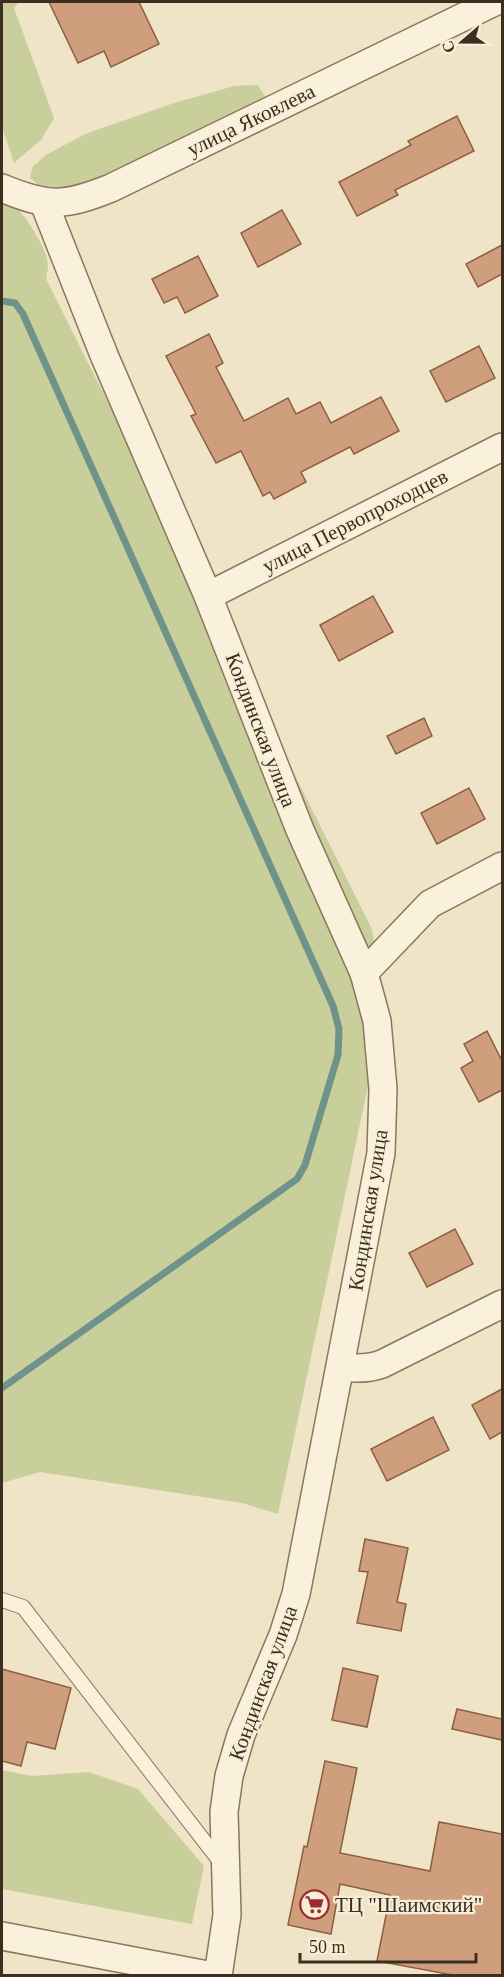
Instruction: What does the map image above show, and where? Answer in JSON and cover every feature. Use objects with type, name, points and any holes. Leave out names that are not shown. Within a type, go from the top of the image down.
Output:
[{"type":"street","name":"улица Яковлева","points":[[2,188],[44,203],[73,201],[111,188],[494,2]]},
{"type":"street","name":"Кондинская улица","points":[[44,203],[104,355],[208,596],[300,830],[364,973],[377,1021],[383,1089],[381,1153],[296,1594],[283,1635],[241,1735],[229,1776],[224,1812],[227,1915],[218,1976]]},
{"type":"street","name":"улица Первопроходцев","points":[[208,596],[502,447]]},
{"type":"street","points":[[364,973],[430,904],[502,866]]},
{"type":"street","points":[[341,1367],[357,1369],[382,1364],[502,1304]]},
{"type":"street","points":[[2,1936],[213,1976]]},
{"type":"lane","points":[[2,1600],[23,1607],[225,1868]]},
{"type":"green space","points":[[2,2],[19,2],[14,8],[54,118],[41,140],[14,163],[2,127]]},
{"type":"green space","points":[[258,85],[267,100],[102,178],[71,188],[42,188],[30,178],[33,166],[46,155],[85,134],[171,104],[234,86]]},
{"type":"green space","points":[[2,169],[22,215],[43,248],[48,267],[47,281],[372,929],[385,1005],[278,1514],[242,1503],[40,1472],[2,1483]]},
{"type":"green space","points":[[2,1770],[32,1776],[89,1772],[138,1789],[204,1866],[192,1924],[2,1889]]},
{"type":"building","points":[[49,2],[139,2],[159,44],[111,67],[104,51],[78,63]]},
{"type":"building","points":[[457,116],[474,151],[395,190],[398,195],[357,216],[339,182],[411,145],[408,141]]},
{"type":"building","points":[[282,210],[301,244],[258,267],[241,233]]},
{"type":"building","points":[[502,245],[502,274],[478,287],[466,264]]},
{"type":"building","points":[[198,256],[218,296],[185,313],[177,297],[164,303],[152,279]]},
{"type":"building","points":[[209,334],[223,363],[216,367],[244,421],[288,398],[296,414],[320,402],[331,423],[381,397],[399,431],[354,454],[350,447],[301,472],[306,482],[274,499],[270,492],[263,496],[241,451],[216,463],[191,416],[196,414],[166,356]]},
{"type":"building","points":[[479,346],[495,378],[446,402],[430,371]]},
{"type":"building","points":[[373,596],[393,632],[339,661],[320,625]]},
{"type":"building","points":[[424,718],[432,736],[396,754],[387,736]]},
{"type":"building","points":[[469,788],[485,819],[437,844],[421,813]]},
{"type":"building","points":[[487,1031],[502,1061],[502,1090],[479,1102],[461,1068],[473,1061],[464,1044]]},
{"type":"building","points":[[455,1229],[473,1264],[427,1287],[409,1253]]},
{"type":"building","points":[[502,1389],[502,1432],[490,1439],[472,1405]]},
{"type":"building","points":[[433,1417],[449,1450],[387,1481],[371,1449]]},
{"type":"building","points":[[365,1539],[408,1548],[397,1602],[406,1604],[401,1631],[357,1623],[368,1572],[359,1571]]},
{"type":"building","points":[[343,1668],[378,1676],[367,1727],[332,1720]]},
{"type":"building","points":[[2,1669],[71,1688],[55,1749],[27,1742],[21,1766],[2,1761]]},
{"type":"building","points":[[457,1709],[502,1719],[502,1740],[452,1729]]},
{"type":"building","points":[[325,1761],[357,1768],[340,1853],[430,1871],[439,1822],[502,1834],[502,1976],[458,1976],[377,1961],[390,1895],[340,1884],[331,1934],[288,1925]]},
{"type":"waterway","points":[[2,301],[15,303],[23,314],[333,1006],[339,1029],[338,1055],[305,1165],[297,1179],[2,1388]]},
{"type":"place","name":"ТЦ \"Шаимский\"","points":[[314,1905]]}]
